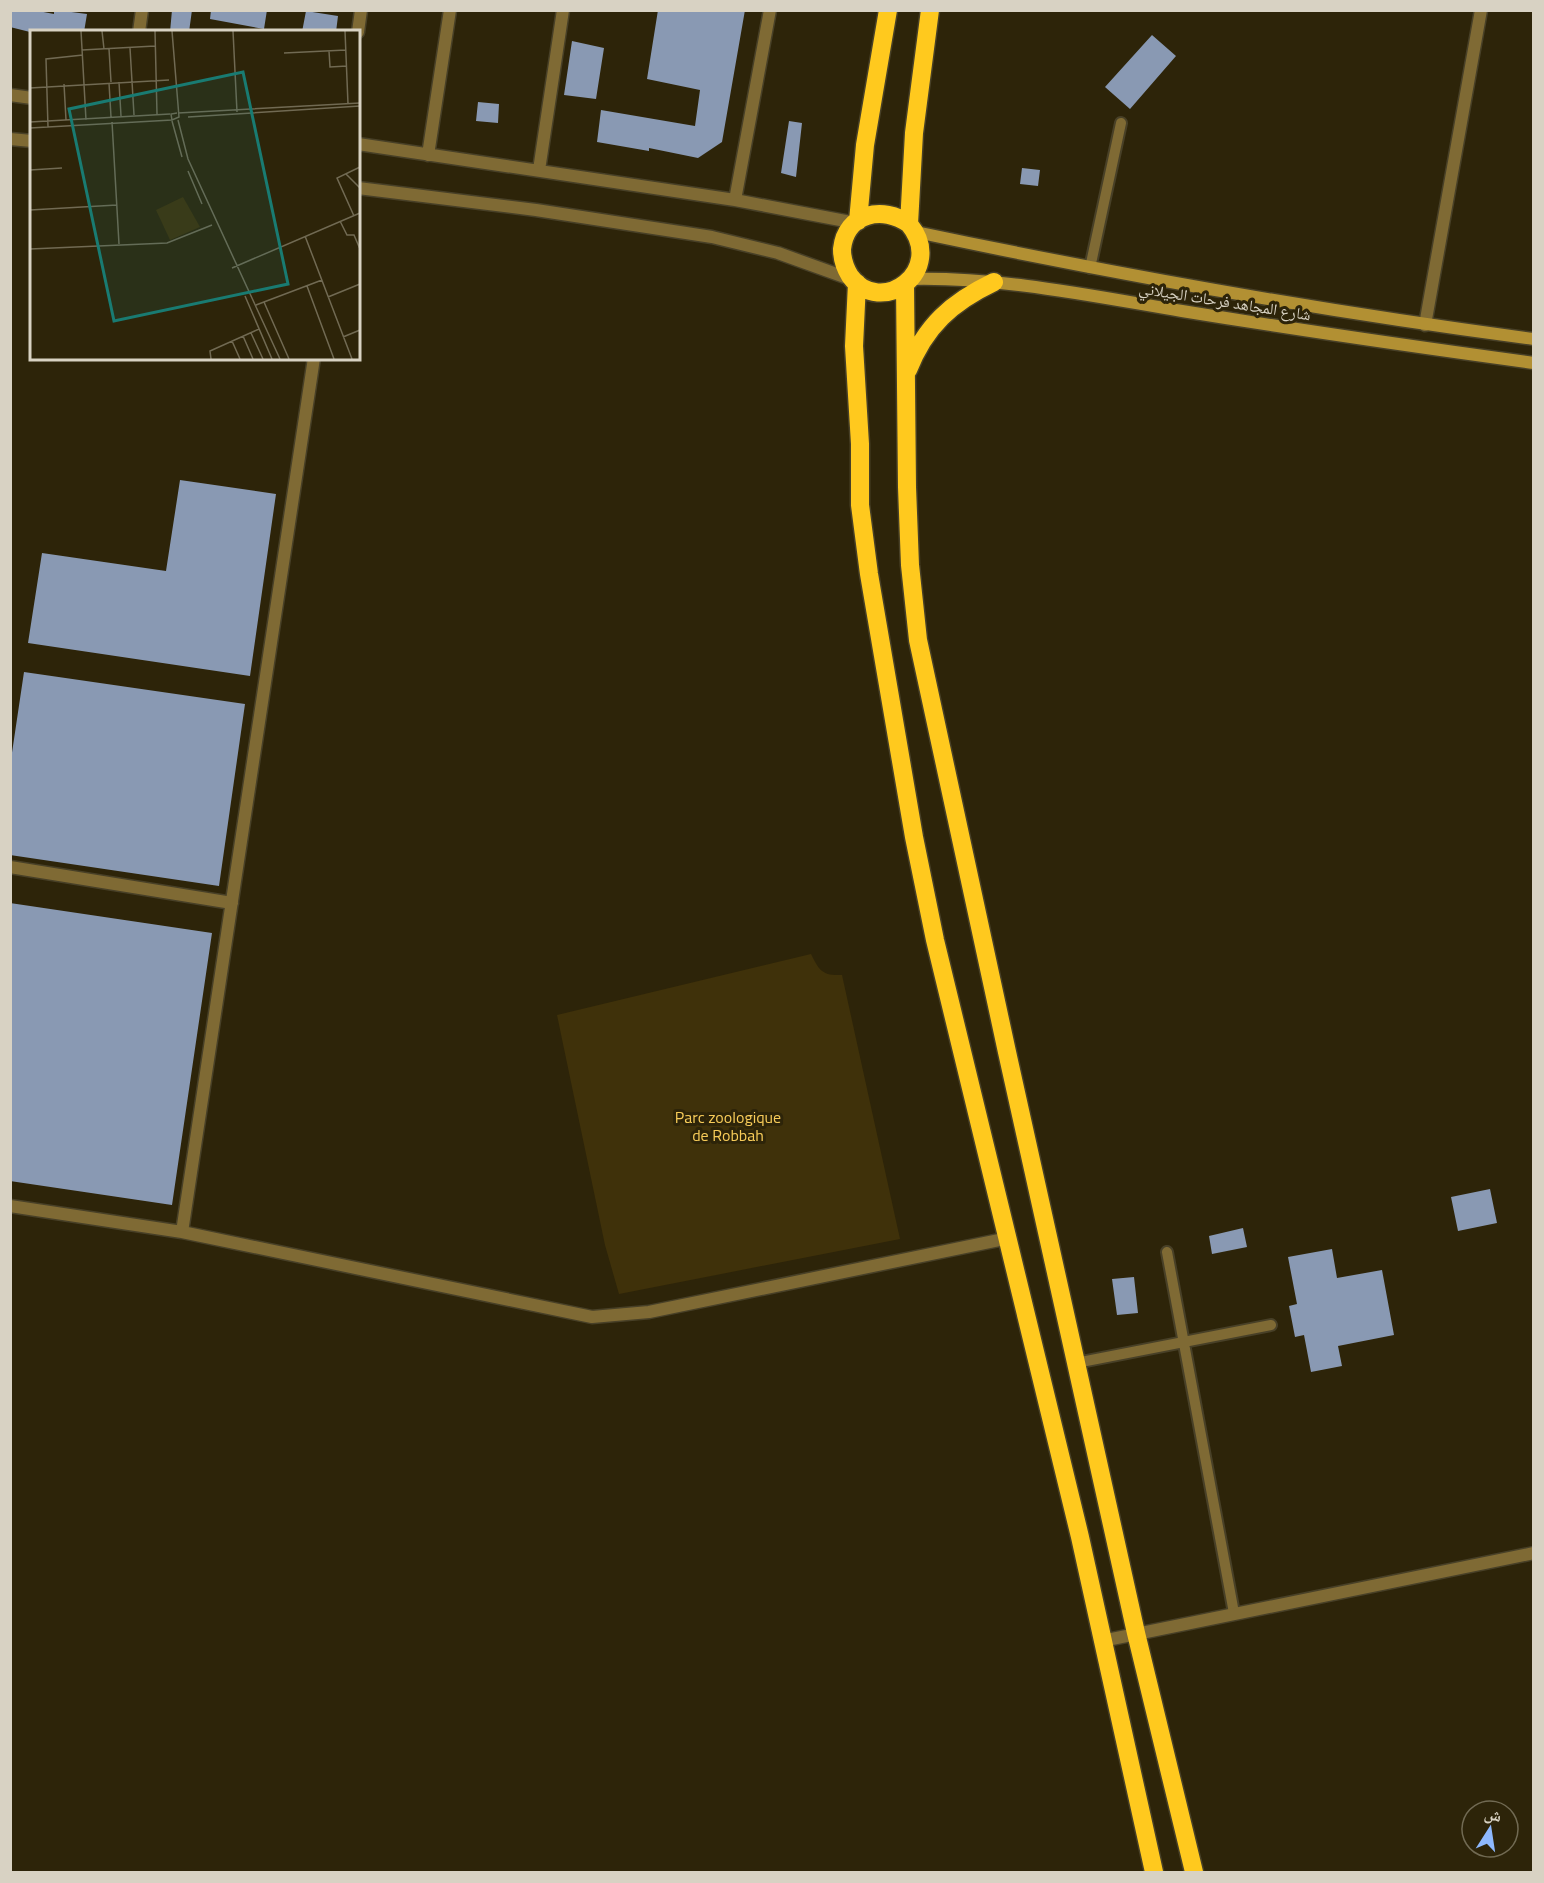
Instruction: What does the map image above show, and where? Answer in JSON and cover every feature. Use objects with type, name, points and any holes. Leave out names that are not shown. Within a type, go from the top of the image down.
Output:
[{"type":"highway","points":[[857,222],[865,145],[888,10]]},
{"type":"highway","points":[[912,228],[916,114],[930,10]]},
{"type":"highway","points":[[889,214],[912,228],[920,242],[920,262],[908,282],[895,290],[876,291],[866,289],[855,282],[843,261],[842,250],[849,230],[857,222],[868,216],[889,214]]},
{"type":"highway","points":[[855,282],[854,346],[860,444],[860,505],[868,574],[918,860],[935,940],[1080,1537],[1154,1872]]},
{"type":"highway","points":[[908,282],[905,377],[910,565],[918,640],[1136,1633],[1194,1872]]},
{"type":"highway","points":[[905,377],[915,352],[948,310],[970,294],[994,282]]},
{"type":"street","points":[[139,30],[142,10]]},
{"type":"street","points":[[358,30],[361,10]]},
{"type":"street","points":[[428,155],[450,10]]},
{"type":"street","points":[[539,170],[563,10]]},
{"type":"street","points":[[735,200],[770,10]]},
{"type":"street","points":[[1425,325],[1481,10]]},
{"type":"street","points":[[10,95],[30,98]]},
{"type":"street","points":[[10,139],[30,141]]},
{"type":"street","points":[[360,144],[735,200],[857,222]]},
{"type":"street","points":[[360,188],[536,210],[712,237],[778,253],[855,282]]},
{"type":"street","name":"شارع المجاهد فرحات الجيلاني","points":[[912,228],[1089,268],[1425,325],[1533,339]]},
{"type":"street","name":"شارع المجاهد فرحات الجيلاني","points":[[908,282],[949,278],[1041,288],[1370,341],[1533,363]]},
{"type":"street","points":[[182,1232],[314,360]]},
{"type":"street","points":[[10,867],[232,903]]},
{"type":"street","points":[[10,1206],[182,1232],[592,1317],[649,1312],[1009,1238]]},
{"type":"street","points":[[1102,1641],[1533,1553]]},
{"type":"lane","points":[[1089,268],[1121,123]]},
{"type":"lane","points":[[1167,1252],[1234,1614]]},
{"type":"lane","points":[[1076,1363],[1272,1325]]},
{"type":"green space","name":"Parc zoologique de Robbah","points":[[811,954],[822,971],[842,975],[900,1239],[619,1294],[605,1245],[557,1015]]},
{"type":"building","points":[[10,10],[33,10],[54,14],[56,10],[87,14],[84,30],[30,30],[30,32],[10,27]]},
{"type":"building","points":[[172,10],[192,10],[189,30],[170,30]]},
{"type":"building","points":[[211,10],[267,10],[264,29],[210,19]]},
{"type":"building","points":[[658,10],[745,10],[722,142],[698,158],[649,148],[649,151],[597,142],[601,110],[695,126],[700,90],[647,79]]},
{"type":"building","points":[[306,11],[338,16],[336,30],[302,30]]},
{"type":"building","points":[[1152,35],[1176,56],[1130,109],[1105,87]]},
{"type":"building","points":[[572,41],[604,48],[596,99],[564,95]]},
{"type":"building","points":[[478,102],[499,104],[498,123],[476,121]]},
{"type":"building","points":[[789,121],[802,123],[796,177],[781,173]]},
{"type":"building","points":[[1022,168],[1040,170],[1038,186],[1020,184]]},
{"type":"building","points":[[180,480],[276,494],[250,676],[28,643],[42,553],[166,571]]},
{"type":"building","points":[[24,672],[245,704],[219,886],[10,855],[10,766]]},
{"type":"building","points":[[10,903],[212,933],[172,1205],[10,1181]]},
{"type":"building","points":[[1490,1189],[1497,1223],[1458,1231],[1451,1197]]},
{"type":"building","points":[[1243,1228],[1247,1247],[1212,1254],[1209,1236]]},
{"type":"building","points":[[1332,1249],[1337,1278],[1382,1270],[1394,1335],[1338,1346],[1342,1366],[1311,1372],[1304,1335],[1295,1337],[1289,1306],[1297,1304],[1288,1257]]},
{"type":"building","points":[[1134,1277],[1138,1313],[1117,1315],[1112,1279]]}]
